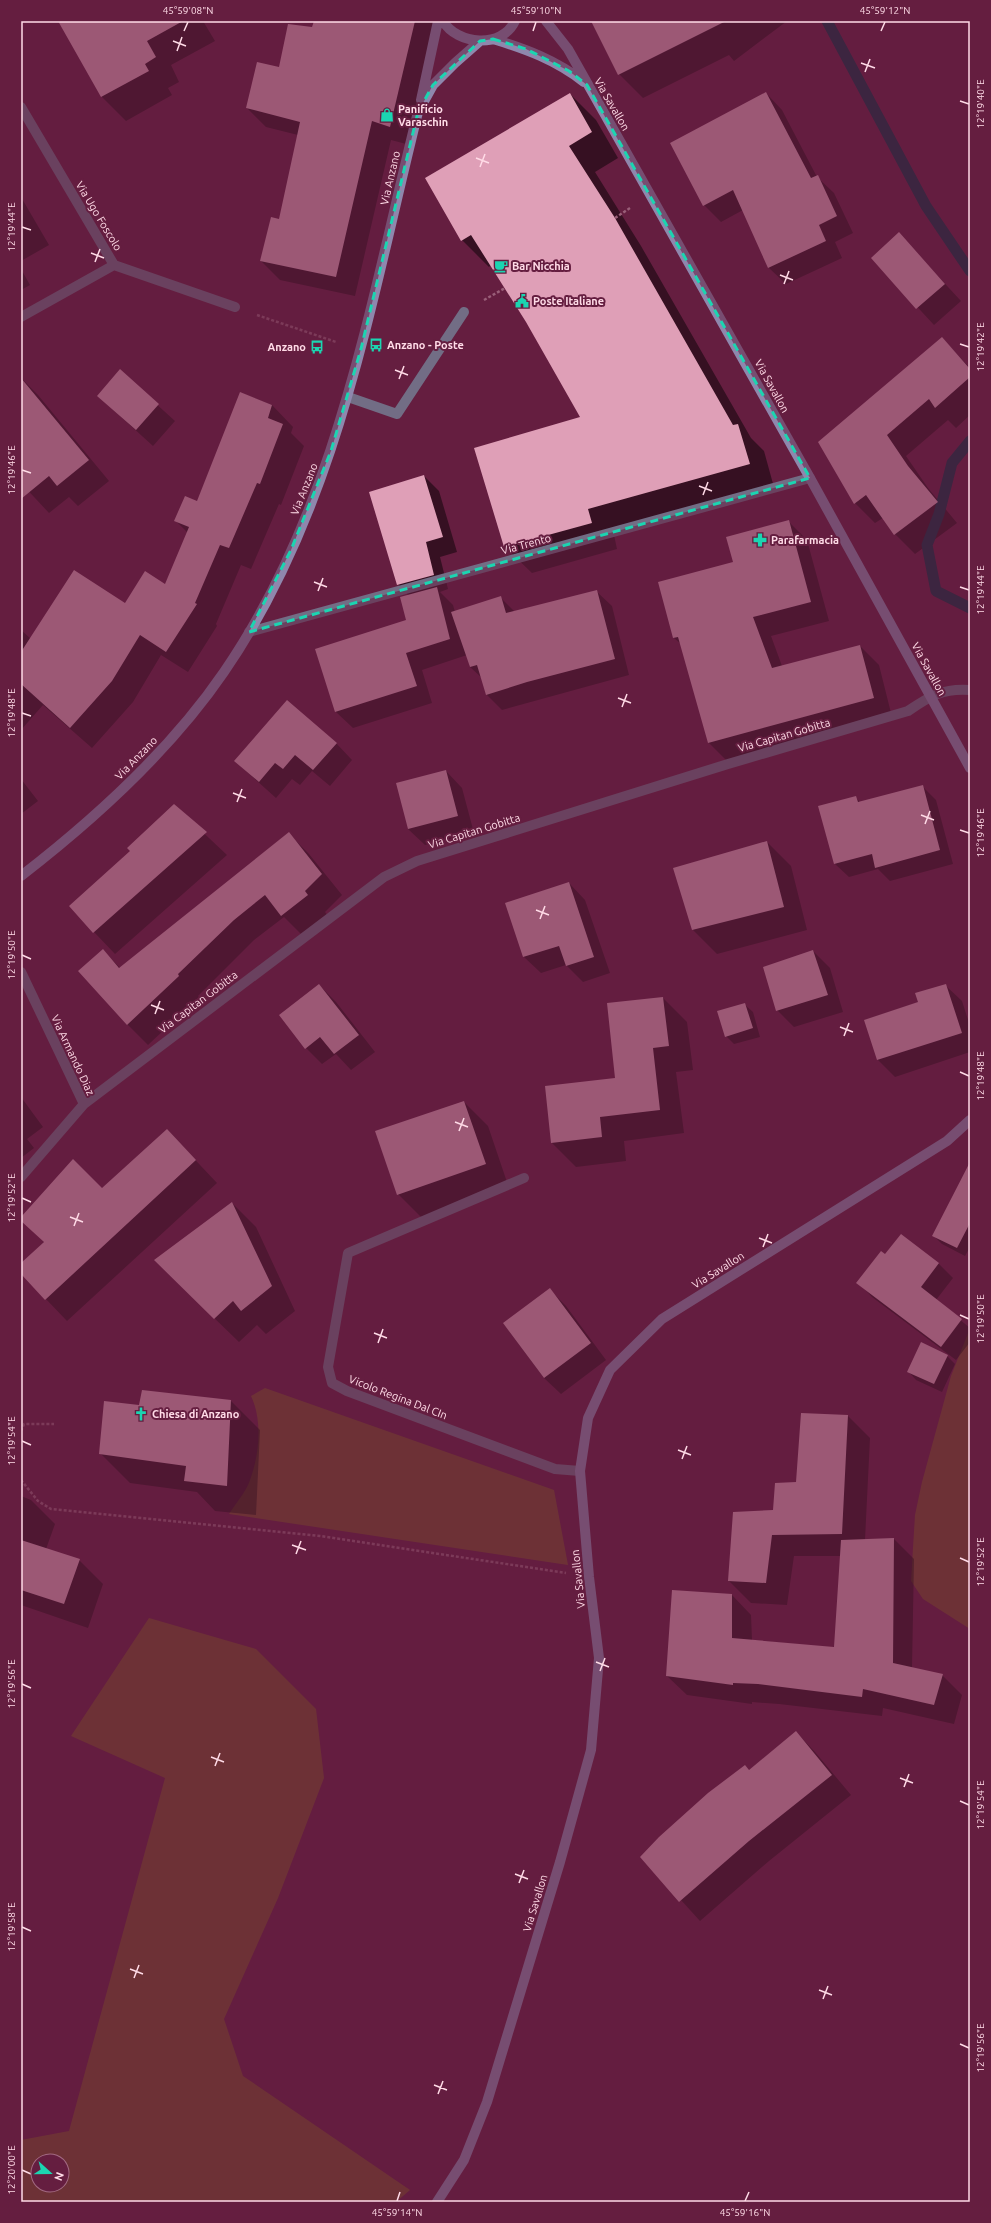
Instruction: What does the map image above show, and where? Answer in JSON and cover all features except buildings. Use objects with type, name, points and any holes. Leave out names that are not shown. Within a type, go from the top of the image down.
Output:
[{"type":"main road","points":[[418,112],[438,21]]},
{"type":"main road","points":[[443,21],[455,34],[467,40],[480,41],[493,39],[504,32],[515,21]]},
{"type":"main road","name":"Via Savallon","points":[[546,21],[568,49],[810,478],[970,768]]},
{"type":"main road","points":[[493,39],[526,49],[551,60],[569,71],[587,85]]},
{"type":"main road","name":"Via Anzano","points":[[21,876],[131,782],[163,748],[224,672],[249,632],[291,550],[331,451],[348,397],[418,112],[433,85],[455,62],[480,41]]},
{"type":"main road","name":"Via Savallon","points":[[437,2202],[464,2160],[487,2102],[560,1862],[591,1750],[599,1658],[589,1577],[580,1471],[588,1418],[610,1370],[662,1319],[947,1140],[970,1120]]},
{"type":"street","name":"Via Ugo Foscolo","points":[[21,107],[114,265],[21,317]]},
{"type":"street","points":[[114,265],[234,307]]},
{"type":"street","points":[[348,397],[397,414],[464,312]]},
{"type":"street","name":"Via Trento","points":[[249,632],[810,478]]},
{"type":"street","name":"Via Capitan Gobitta","points":[[84,1104],[384,876],[417,861],[728,764],[908,711],[930,696],[953,689],[970,690]]},
{"type":"street","name":"Via Armando Diaz","points":[[21,972],[84,1104],[21,1177]]},
{"type":"street","name":"Vicolo Regina Dal CIn","points":[[524,1178],[348,1253],[328,1367],[332,1382],[347,1391],[554,1469],[580,1471]]},
{"type":"path","points":[[234,307],[336,342]]},
{"type":"path","points":[[21,1431],[24,1424],[54,1424]]},
{"type":"path","points":[[21,1480],[38,1501],[51,1509],[320,1536],[589,1577]]},
{"type":"highlighted area","points":[[493,39],[526,49],[569,71],[587,85],[810,478],[249,632],[291,550],[331,451],[361,349],[418,112],[433,85],[480,41]]},
{"type":"shaded area","points":[[970,1328],[970,1629],[923,1599],[911,1581],[915,1515],[922,1482],[951,1376]]},
{"type":"shaded area","points":[[265,1388],[554,1490],[568,1565],[229,1514],[248,1484],[256,1460],[258,1427],[255,1406],[251,1396]]},
{"type":"shaded area","points":[[149,1618],[256,1649],[316,1709],[324,1778],[278,1898],[224,2019],[243,2076],[410,2190],[396,2202],[21,2202],[21,2140],[69,2131],[165,1778],[71,1736]]},
{"type":"waterway","points":[[827,21],[926,206],[970,271]]},
{"type":"waterway","points":[[970,441],[952,463],[939,514],[927,545],[936,591],[970,608]]},
{"type":"place","name":"Panificio Varaschin","points":[[387,115]]},
{"type":"place","name":"Bar Nicchia","points":[[501,266]]},
{"type":"place","name":"Poste Italiane","points":[[522,301]]},
{"type":"place","name":"Anzano - Poste","points":[[376,345]]},
{"type":"place","name":"Anzano","points":[[317,347]]},
{"type":"place","name":"Parafarmacia","points":[[760,540]]},
{"type":"place","name":"Chiesa di Anzano","points":[[141,1414]]}]
